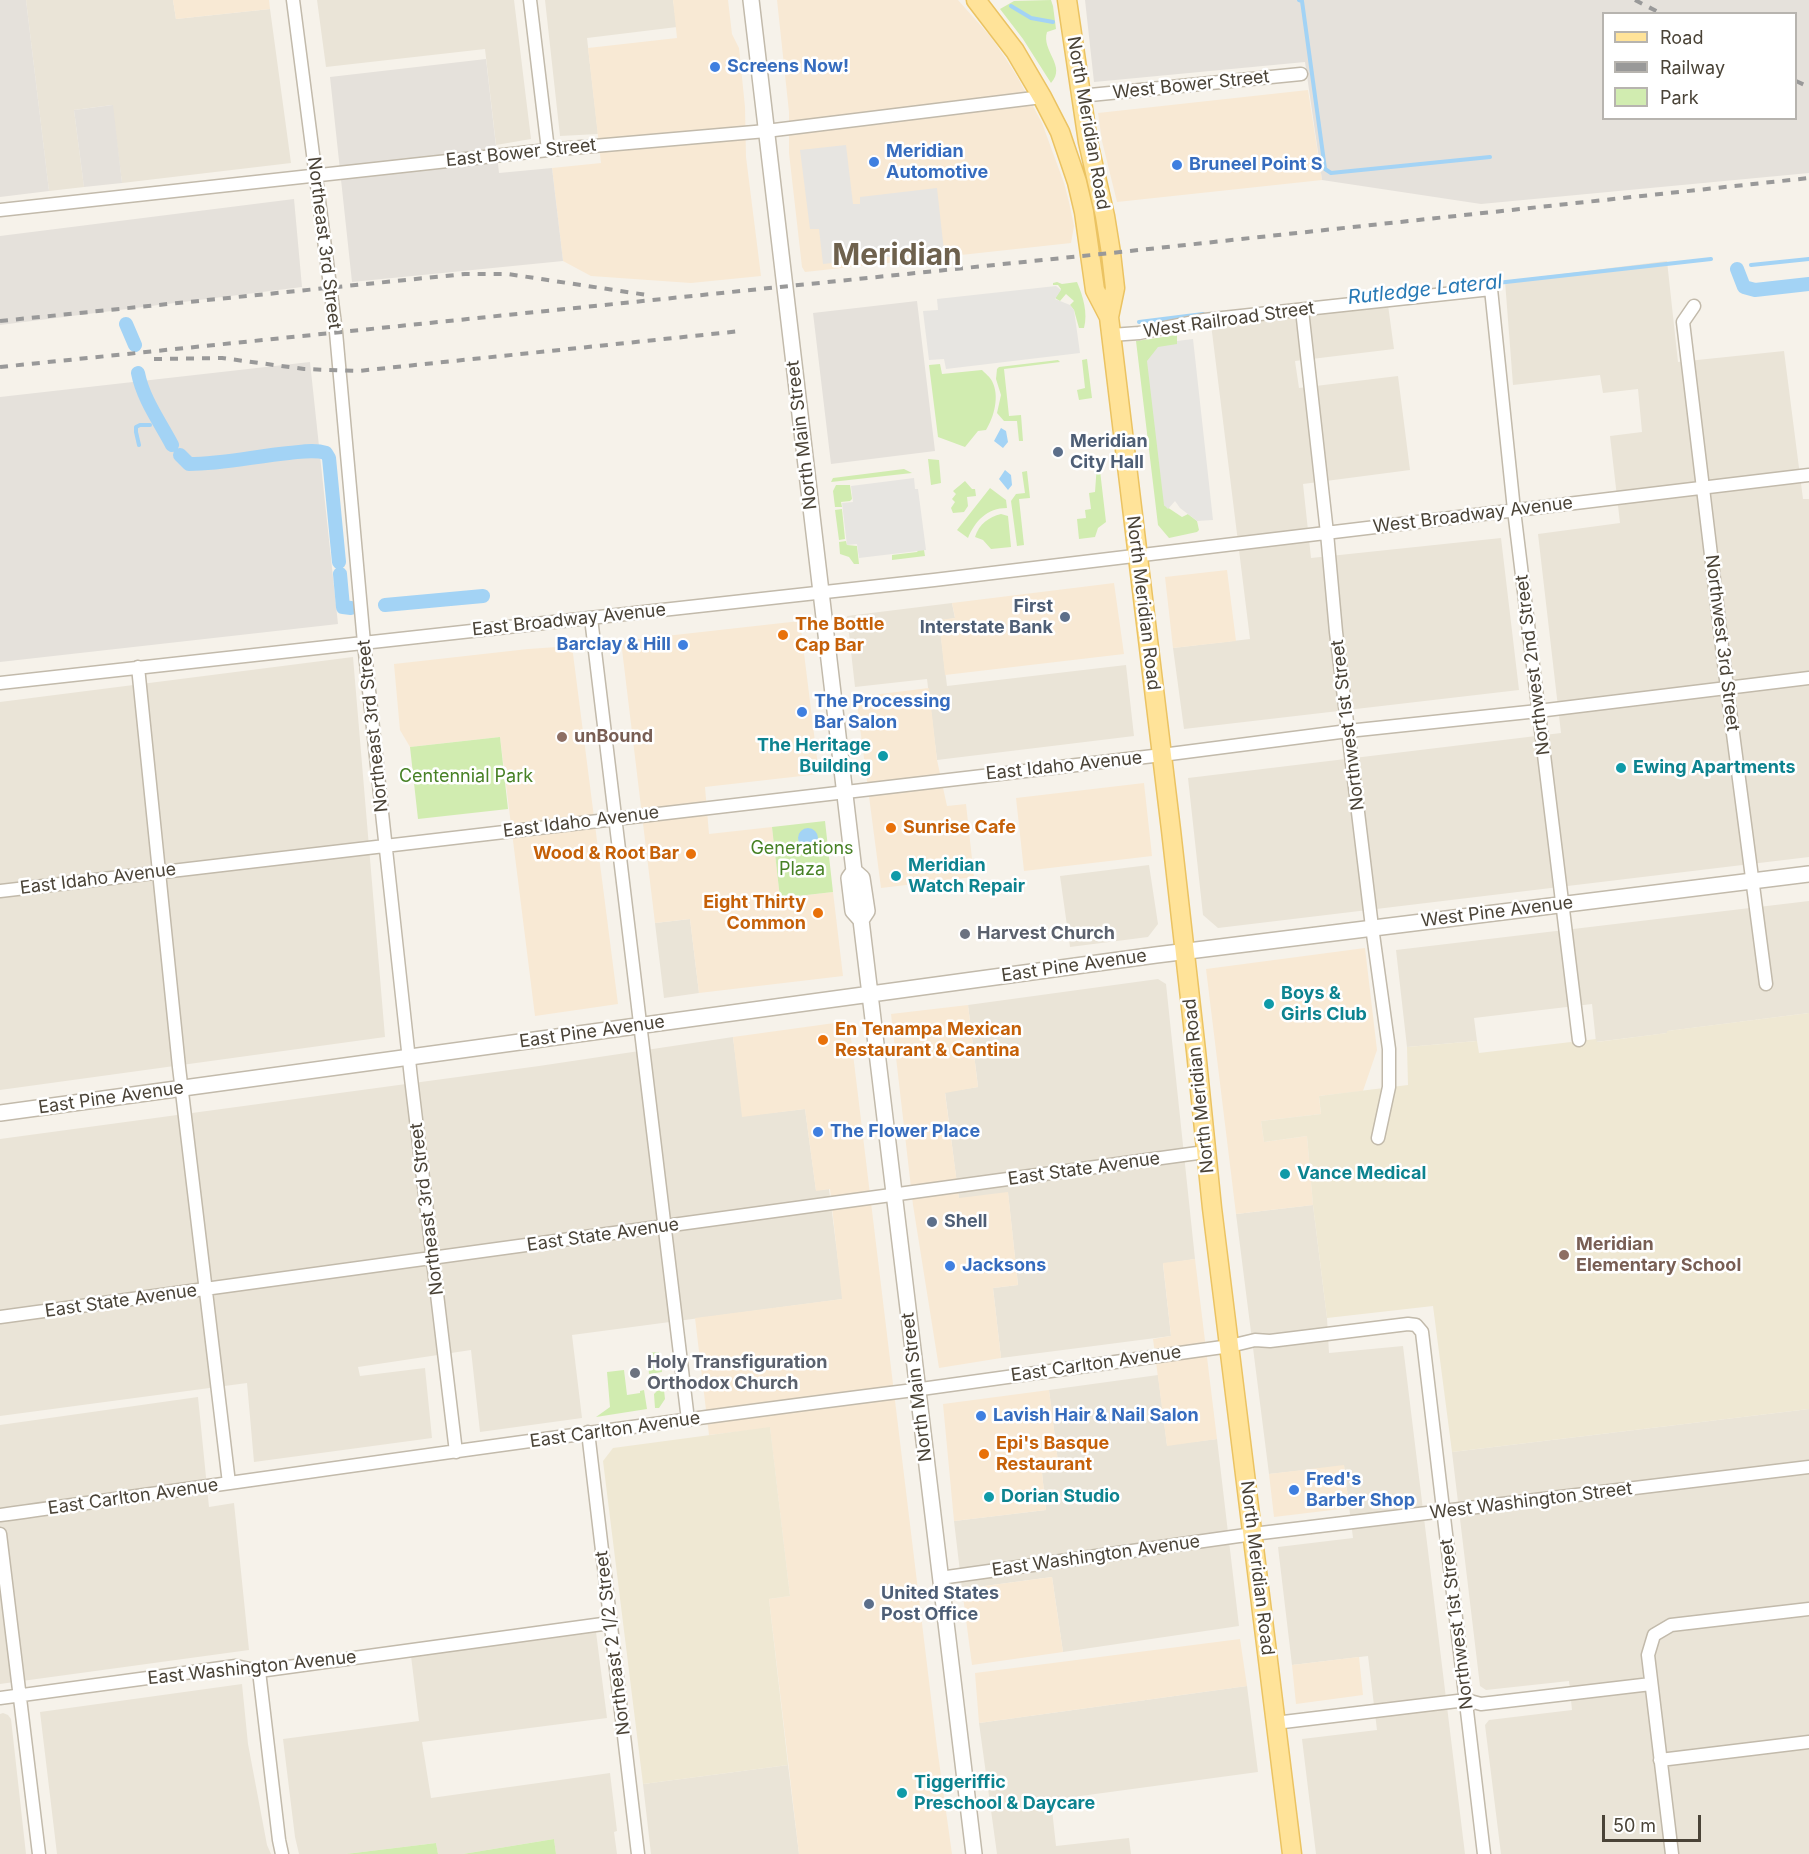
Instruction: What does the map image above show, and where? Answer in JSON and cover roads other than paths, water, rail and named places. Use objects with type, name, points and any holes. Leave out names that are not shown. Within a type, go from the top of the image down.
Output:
[{"type":"main road","name":"North Meridian Road","points":[[976,0],[1015,51],[1060,132],[1077,182],[1084,212],[1095,291],[1110,326]]},
{"type":"main road","name":"North Meridian Road","points":[[1066,0],[1088,142],[1106,216],[1111,253],[1115,288],[1110,326],[1162,755],[1196,1051],[1205,1152],[1292,1854]]},
{"type":"street","name":"Northeast 3rd Street","points":[[293,0],[337,340],[364,643],[409,1057],[456,1452]]},
{"type":"street","points":[[530,0],[548,150]]},
{"type":"street","name":"North Main Street","points":[[751,0],[854,871],[862,878],[867,910],[861,920],[974,1854]]},
{"type":"street","name":"West Bower Street","points":[[1080,96],[1301,74]]},
{"type":"street","name":"East Bower Street","points":[[0,210],[548,150],[766,131],[1042,97]]},
{"type":"street","name":"West Railroad Street","points":[[1110,326],[1139,333],[1204,320],[1491,289]]},
{"type":"street","name":"Northwest 2nd Street","points":[[1491,289],[1514,510],[1579,1040]]},
{"type":"street","name":"Northwest 3rd Street","points":[[1694,306],[1683,322],[1726,688],[1766,984]]},
{"type":"street","name":"Northwest 1st Street","points":[[1302,310],[1336,632],[1389,1049],[1389,1087],[1378,1138]]},
{"type":"street","name":"West Broadway Avenue","points":[[1137,555],[1809,475]]},
{"type":"street","name":"East Broadway Avenue","points":[[0,683],[1137,555]]},
{"type":"street","points":[[591,618],[688,1420]]},
{"type":"street","points":[[138,666],[182,1088],[229,1484]]},
{"type":"street","name":"East Idaho Avenue","points":[[0,891],[1809,678]]},
{"type":"street","name":"West Pine Avenue","points":[[1184,951],[1809,874]]},
{"type":"street","name":"East Pine Avenue","points":[[0,1113],[1184,951]]},
{"type":"street","name":"East State Avenue","points":[[0,1317],[1205,1152]]},
{"type":"street","name":"East Carlton Avenue","points":[[0,1515],[588,1432],[1230,1346],[1255,1340],[1270,1341],[1408,1324],[1416,1325]]},
{"type":"street","name":"Northwest 1st Street","points":[[1416,1325],[1422,1332],[1484,1854]]},
{"type":"street","name":"Northeast 2 1/2 Street","points":[[588,1432],[638,1854]]},
{"type":"street","name":"West Washington Street","points":[[1253,1534],[1809,1467]]},
{"type":"street","points":[[0,1534],[39,1854]]},
{"type":"street","name":"East Washington Avenue","points":[[940,1578],[1253,1534]]},
{"type":"street","points":[[1672,1854],[1648,1655],[1654,1635],[1671,1625],[1809,1609]]},
{"type":"street","name":"East Washington Avenue","points":[[0,1698],[236,1666],[259,1671],[610,1623]]},
{"type":"street","points":[[259,1671],[282,1854]]},
{"type":"street","points":[[1275,1722],[1466,1700],[1481,1704],[1651,1684]]},
{"type":"street","points":[[1660,1760],[1809,1742]]},
{"type":"water","points":[[1001,428],[1006,431],[1008,442],[1003,448],[994,441]]},
{"type":"water","points":[[1005,470],[1011,475],[1012,485],[1008,490],[999,479]]},
{"type":"water","points":[[804,828],[812,828],[818,834],[818,842],[812,848],[804,848],[798,842],[798,834]]},
{"type":"waterway","points":[[1299,0],[1302,1],[1325,169],[1331,173],[1490,157]]},
{"type":"waterway","points":[[1011,6],[1031,18],[1053,22]]},
{"type":"waterway","name":"Rutledge Lateral","points":[[1488,284],[1711,259]]},
{"type":"waterway","points":[[1751,265],[1809,259]]},
{"type":"waterway","name":"Rutledge Lateral","points":[[1737,269],[1744,287],[1755,290],[1809,284]]},
{"type":"waterway","name":"Rutledge Lateral","points":[[1139,322],[1203,314]]},
{"type":"waterway","points":[[126,324],[135,345]]},
{"type":"waterway","points":[[138,373],[148,401],[172,445]]},
{"type":"waterway","points":[[139,445],[136,427],[150,425]]},
{"type":"waterway","points":[[180,455],[189,464],[307,451],[326,453],[329,458],[339,562]]},
{"type":"waterway","points":[[340,574],[343,607],[351,608]]},
{"type":"waterway","points":[[385,605],[483,596]]},
{"type":"railway","points":[[1635,0],[1658,12]]},
{"type":"railway","points":[[1797,81],[1809,87]]},
{"type":"railway","points":[[0,367],[1111,253],[1809,178]]},
{"type":"railway","points":[[0,321],[465,274],[508,274],[647,295]]},
{"type":"railway","points":[[154,359],[222,358],[304,369],[358,371],[741,331]]},
{"type":"place","name":"Screens Now!","points":[[715,67]]},
{"type":"place","name":"Meridian Automotive","points":[[874,162]]},
{"type":"place","name":"Bruneel Point S","points":[[1177,165]]},
{"type":"place","name":"Meridian City Hall","points":[[1058,452]]},
{"type":"place","name":"First Interstate Bank","points":[[1065,617]]},
{"type":"place","name":"The Bottle Cap Bar","points":[[783,635]]},
{"type":"place","name":"Barclay & Hill","points":[[683,645]]},
{"type":"place","name":"The Processing Bar Salon","points":[[802,712]]},
{"type":"place","name":"unBound","points":[[562,737]]},
{"type":"place","name":"The Heritage Building","points":[[883,756]]},
{"type":"place","name":"Ewing Apartments","points":[[1621,768]]},
{"type":"place","name":"Sunrise Cafe","points":[[891,828]]},
{"type":"place","name":"Wood & Root Bar","points":[[691,854]]},
{"type":"place","name":"Meridian Watch Repair","points":[[896,876]]},
{"type":"place","name":"Eight Thirty Common","points":[[818,913]]},
{"type":"place","name":"Harvest Church","points":[[965,934]]},
{"type":"place","name":"Boys & Girls Club","points":[[1269,1004]]},
{"type":"place","name":"En Tenampa Mexican Restaurant & Cantina","points":[[823,1040]]},
{"type":"place","name":"The Flower Place","points":[[818,1132]]},
{"type":"place","name":"Vance Medical","points":[[1285,1174]]},
{"type":"place","name":"Shell","points":[[932,1222]]},
{"type":"place","name":"Meridian Elementary School","points":[[1564,1255]]},
{"type":"place","name":"Jacksons","points":[[950,1266]]},
{"type":"place","name":"Holy Transfiguration Orthodox Church","points":[[635,1373]]},
{"type":"place","name":"Lavish Hair & Nail Salon","points":[[981,1416]]},
{"type":"place","name":"Epi's Basque Restaurant","points":[[984,1454]]},
{"type":"place","name":"Fred's Barber Shop","points":[[1294,1490]]},
{"type":"place","name":"Dorian Studio","points":[[989,1497]]},
{"type":"place","name":"United States Post Office","points":[[869,1604]]},
{"type":"place","name":"Tiggeriffic Preschool & Daycare","points":[[902,1793]]},
{"type":"district","name":"Meridian","points":[[897,256]]},
{"type":"park label","name":"Centennial Park","points":[[466,777]]},
{"type":"park label","name":"Generations Plaza","points":[[802,859]]}]
